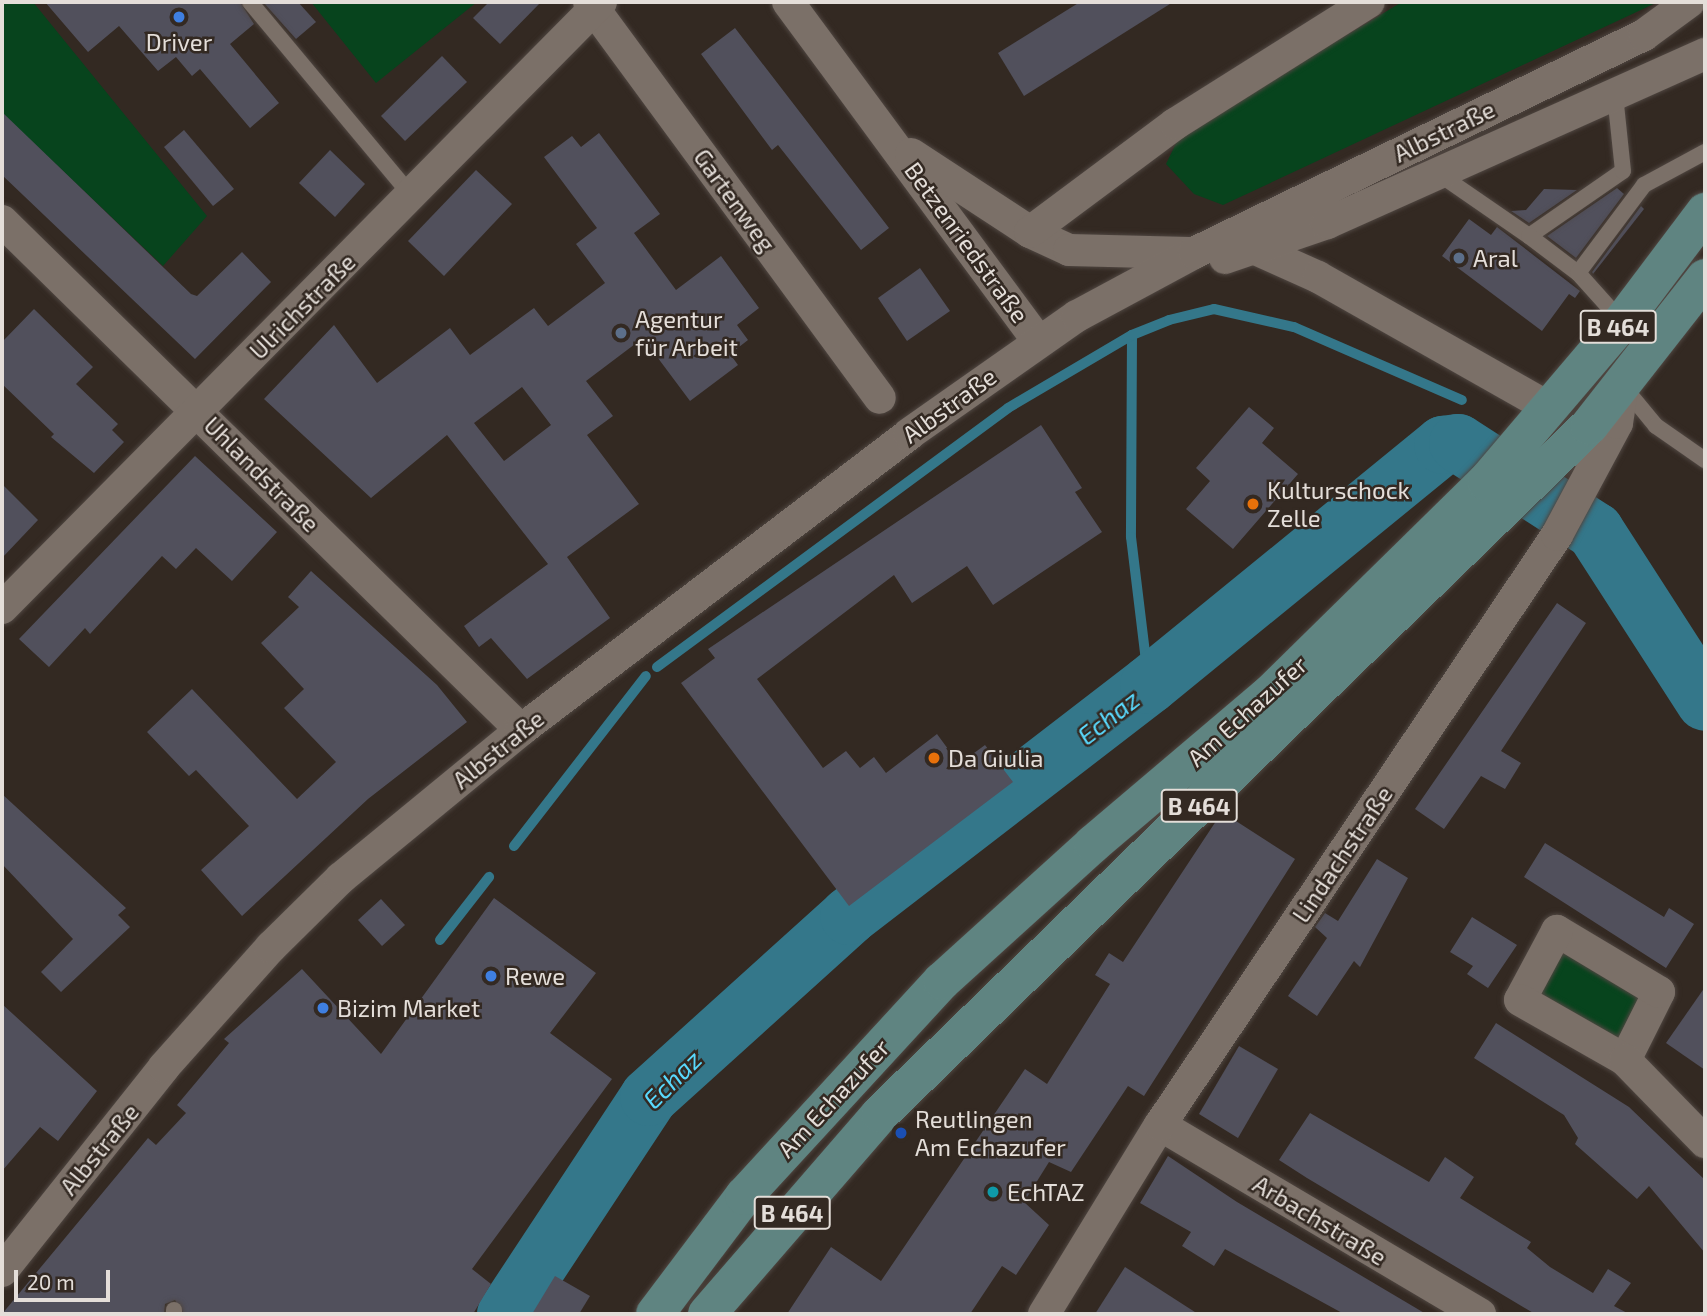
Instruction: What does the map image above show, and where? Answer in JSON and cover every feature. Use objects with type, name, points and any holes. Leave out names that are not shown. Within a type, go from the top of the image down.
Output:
[{"type":"main road","name":"Am Echazufer","points":[[707,1314],[880,1114],[1502,490],[1524,438],[1622,322],[1705,212]]},
{"type":"main road","name":"Am Echazufer","points":[[655,1314],[744,1196],[942,981],[1093,844],[1269,695],[1502,490],[1580,458],[1623,386],[1705,278]]},
{"type":"street","name":"Betzenriedstraße","points":[[788,2],[896,144],[1038,341]]},
{"type":"street","points":[[1030,232],[1175,124],[1369,2]]},
{"type":"street","name":"Albstraße","points":[[2,1271],[164,1067],[271,947],[341,878],[521,730],[1038,341],[1077,316],[1194,253],[1644,35],[1689,2]]},
{"type":"street","name":"Ulrichstraße","points":[[2,608],[411,195],[595,4]]},
{"type":"street","name":"Gartenweg","points":[[595,4],[880,398]]},
{"type":"street","name":"Albstraße","points":[[1077,316],[1251,247],[1327,223],[1705,54]]},
{"type":"street","name":"Betzenriedstraße","points":[[896,144],[1030,232]]},
{"type":"street","name":"Uhlandstraße","points":[[2,221],[521,730]]},
{"type":"street","points":[[1318,277],[1327,223]]},
{"type":"street","name":"Albstraße","points":[[1030,232],[1069,250],[1194,253]]},
{"type":"street","points":[[1251,247],[1318,277],[1550,408]]},
{"type":"street","name":"Lindachstraße","points":[[1044,1314],[1160,1125],[1557,535],[1580,458]]},
{"type":"street","points":[[1625,1060],[1705,1142]]},
{"type":"street","name":"Arbachstraße","points":[[1160,1125],[1480,1314]]},
{"type":"lane","points":[[250,2],[411,195]]},
{"type":"lane","points":[[1529,236],[1623,171],[1615,95]]},
{"type":"lane","points":[[1578,272],[1644,185],[1705,152]]},
{"type":"lane","points":[[1439,174],[1578,272],[1622,322]]},
{"type":"lane","points":[[1623,386],[1656,426],[1705,460]]},
{"type":"green space","points":[[2,2],[33,2],[207,216],[163,266],[2,113]]},
{"type":"green space","points":[[311,2],[477,2],[376,83]]},
{"type":"green space","points":[[1402,2],[1658,2],[1223,205],[1194,194],[1166,164],[1180,135]]},
{"type":"green space","points":[[1562,948],[1645,997],[1619,1044],[1536,997]]},
{"type":"water","points":[[1599,523],[1628,568],[1633,583],[1587,538]]},
{"type":"building","points":[[45,2],[240,2],[254,24],[230,44],[279,103],[250,128],[200,69],[192,76],[176,57],[158,71],[119,26],[88,52]]},
{"type":"building","points":[[263,2],[298,2],[316,22],[296,39]]},
{"type":"building","points":[[489,2],[541,2],[500,44],[473,18]]},
{"type":"building","points":[[1080,2],[1173,2],[1024,96],[998,53]]},
{"type":"building","points":[[735,28],[889,228],[861,250],[778,145],[772,150],[701,54]]},
{"type":"building","points":[[442,56],[467,82],[405,141],[381,116]]},
{"type":"building","points":[[2,112],[191,294],[197,296],[242,252],[271,282],[195,359],[2,175]]},
{"type":"building","points":[[184,130],[234,189],[213,206],[164,147]]},
{"type":"building","points":[[599,133],[660,214],[634,233],[676,290],[721,256],[759,308],[737,325],[748,340],[730,354],[738,365],[690,401],[643,338],[586,381],[613,416],[587,435],[639,504],[567,557],[610,618],[527,679],[491,638],[479,647],[464,626],[548,564],[447,435],[371,498],[264,399],[334,325],[377,383],[450,328],[470,355],[534,308],[548,326],[605,283],[576,244],[597,228],[544,157],[572,136],[581,147]],"holes":[[[522,387],[551,425],[504,461],[474,423]]]},
{"type":"building","points":[[330,150],[365,184],[335,217],[299,183]]},
{"type":"building","points":[[476,170],[512,204],[444,276],[408,241]]},
{"type":"building","points":[[1617,188],[1624,194],[1576,258],[1547,236]]},
{"type":"building","points":[[1544,189],[1577,190],[1529,223],[1511,211],[1526,210]]},
{"type":"building","points":[[1641,206],[1644,209],[1593,274],[1592,272]]},
{"type":"building","points":[[1469,219],[1491,235],[1497,227],[1580,291],[1575,298],[1569,294],[1542,331],[1442,256]]},
{"type":"building","points":[[920,268],[950,311],[907,341],[878,298]]},
{"type":"building","points":[[34,309],[93,367],[76,384],[118,424],[112,430],[124,442],[94,473],[51,437],[54,434],[2,384],[2,342]]},
{"type":"building","points":[[1249,407],[1274,428],[1262,443],[1298,474],[1233,549],[1186,509],[1210,481],[1196,468]]},
{"type":"building","points":[[1041,425],[1082,488],[1075,492],[1102,532],[993,605],[967,566],[912,603],[894,575],[757,679],[823,768],[846,751],[860,768],[874,757],[886,773],[937,734],[959,764],[985,745],[1013,782],[849,906],[681,683],[715,658],[708,649]]},
{"type":"building","points":[[195,456],[277,532],[232,581],[196,548],[176,569],[162,556],[90,634],[85,628],[49,667],[19,639]]},
{"type":"building","points":[[2,484],[38,520],[2,558]]},
{"type":"building","points":[[311,571],[437,685],[467,722],[368,799],[242,916],[201,870],[249,826],[196,770],[189,776],[147,732],[192,689],[297,799],[336,762],[284,708],[304,689],[261,643],[299,607],[288,597]]},
{"type":"building","points":[[1557,603],[1586,623],[1501,751],[1521,763],[1505,789],[1481,776],[1444,829],[1415,809]]},
{"type":"building","points":[[2,794],[126,908],[118,915],[130,927],[61,992],[41,972],[73,939],[2,864]]},
{"type":"building","points":[[1222,812],[1295,859],[1144,1096],[1128,1086],[1071,1172],[1049,1162],[1024,1202],[1049,1225],[1016,1275],[1002,1266],[970,1314],[787,1314],[831,1247],[881,1281],[1025,1069],[1047,1084],[1110,984],[1095,975],[1109,953],[1123,962]]},
{"type":"building","points":[[1545,843],[1664,917],[1669,908],[1694,924],[1666,968],[1524,877]]},
{"type":"building","points":[[1377,859],[1408,878],[1360,967],[1354,961],[1317,1016],[1288,996],[1327,938],[1315,927],[1325,913],[1338,921]]},
{"type":"building","points":[[494,898],[596,973],[550,1033],[612,1079],[472,1269],[491,1284],[473,1314],[184,1314],[175,1300],[165,1304],[164,1314],[2,1314],[148,1138],[156,1145],[186,1113],[177,1105],[229,1043],[224,1039],[302,969],[381,1054]]},
{"type":"building","points":[[381,899],[405,925],[382,946],[358,920]]},
{"type":"building","points":[[1472,917],[1517,945],[1488,988],[1467,974],[1473,966],[1450,952]]},
{"type":"building","points":[[1705,987],[1705,1070],[1666,1043]]},
{"type":"building","points":[[2,1004],[97,1091],[58,1141],[40,1127],[2,1171]]},
{"type":"building","points":[[1496,1023],[1629,1107],[1705,1180],[1705,1253],[1649,1186],[1637,1199],[1575,1144],[1578,1138],[1564,1115],[1474,1058]]},
{"type":"building","points":[[1239,1046],[1278,1069],[1238,1138],[1199,1114]]},
{"type":"building","points":[[1310,1113],[1429,1182],[1445,1157],[1474,1177],[1460,1198],[1531,1242],[1527,1248],[1550,1267],[1593,1293],[1608,1269],[1631,1283],[1614,1306],[1629,1314],[1535,1314],[1307,1178],[1279,1160]]},
{"type":"building","points":[[1168,1156],[1237,1202],[1426,1314],[1344,1314],[1225,1249],[1214,1266],[1182,1246],[1191,1232],[1140,1203]]},
{"type":"building","points":[[1125,1267],[1198,1314],[1095,1314]]},
{"type":"building","points":[[555,1276],[590,1296],[579,1314],[532,1314]]},
{"type":"waterway","points":[[657,667],[1008,408],[1132,335],[1169,320],[1214,309],[1294,327],[1462,400]]},
{"type":"waterway","points":[[1132,335],[1131,537],[1149,685]]},
{"type":"waterway","name":"Echaz","points":[[506,1314],[649,1097],[849,916],[1149,685],[1443,445],[1458,443],[1595,531],[1705,702]]},
{"type":"waterway","points":[[514,846],[646,676]]},
{"type":"waterway","points":[[440,940],[489,877]]},
{"type":"place","name":"Driver","points":[[179,17]]},
{"type":"place","name":"Aral","points":[[1459,258]]},
{"type":"place","name":"Agentur für Arbeit","points":[[621,333]]},
{"type":"place","name":"Kulturschock Zelle","points":[[1253,504]]},
{"type":"place","name":"Da Giulia","points":[[934,758]]},
{"type":"place","name":"Rewe","points":[[491,976]]},
{"type":"place","name":"Bizim Market","points":[[323,1008]]},
{"type":"place","name":"Reutlingen Am Echazufer","points":[[901,1133]]},
{"type":"place","name":"EchTAZ","points":[[993,1192]]}]
